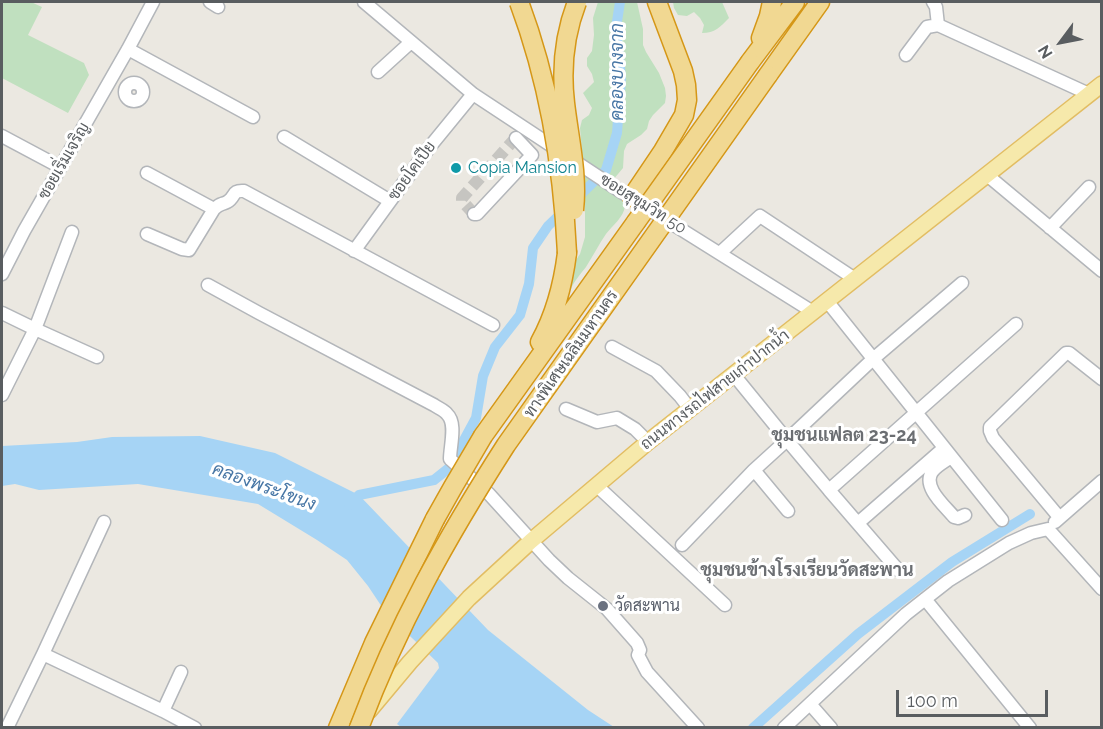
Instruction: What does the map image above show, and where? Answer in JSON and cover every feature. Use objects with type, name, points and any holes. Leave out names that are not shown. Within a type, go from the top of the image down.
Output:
[{"type":"highway","points":[[519,2],[532,38],[556,140],[562,180],[567,253]]},
{"type":"highway","points":[[483,436],[542,340],[563,282],[575,187],[565,101],[564,61],[572,15],[577,2]]},
{"type":"highway","points":[[632,197],[674,133],[684,115],[687,100],[683,71],[657,2]]},
{"type":"highway","points":[[750,62],[764,30],[772,2]]},
{"type":"highway","name":"ทางพิเศษเฉลิมมหานคร","points":[[338,728],[374,643],[410,569],[483,436],[795,2]]},
{"type":"highway","name":"ทางพิเศษเฉลิมมหานคร","points":[[359,728],[393,644],[440,552],[468,504],[506,445],[820,2]]},
{"type":"main road","name":"ถนนทางรถไฟสายเก่าปากน้ำ","points":[[359,728],[390,686],[469,598],[531,541],[648,442],[1095,89]]},
{"type":"street","name":"ซอยเริ่มเจริญ","points":[[2,274],[153,2]]},
{"type":"street","name":"ซอยสุขุมวิท 50","points":[[364,2],[473,94],[610,184],[813,312]]},
{"type":"street","points":[[933,2],[936,7],[938,25]]},
{"type":"street","points":[[906,55],[927,27],[938,25],[1095,89]]},
{"type":"street","points":[[378,72],[411,42]]},
{"type":"street","points":[[128,49],[253,117]]},
{"type":"street","points":[[116,69],[143,84]]},
{"type":"street","name":"ซอยโคเปีย","points":[[354,251],[428,149],[473,94]]},
{"type":"street","points":[[474,214],[477,214],[532,156],[532,153],[515,140],[525,128]]},
{"type":"street","points":[[2,136],[60,166]]},
{"type":"street","points":[[284,137],[390,201]]},
{"type":"street","points":[[147,173],[214,209]]},
{"type":"street","points":[[987,175],[1101,271]]},
{"type":"street","points":[[1050,228],[1089,187]]},
{"type":"street","points":[[147,234],[187,251],[214,209],[219,204],[227,202],[236,191],[241,190],[493,325]]},
{"type":"street","points":[[720,254],[760,216],[855,279]]},
{"type":"street","points":[[2,395],[35,329],[72,232]]},
{"type":"street","points":[[681,545],[754,470],[873,359],[962,283]]},
{"type":"street","points":[[208,285],[450,415],[453,426],[450,459],[489,494],[567,578],[607,609],[638,643],[640,650],[638,655],[647,672],[698,728]]},
{"type":"street","points":[[827,301],[1002,520]]},
{"type":"street","points":[[2,313],[97,357]]},
{"type":"street","points":[[829,490],[1016,324]]},
{"type":"street","points":[[612,347],[657,371],[690,409]]},
{"type":"street","points":[[1059,517],[993,438],[990,427],[1066,353],[1101,379]]},
{"type":"street","points":[[734,375],[898,570]]},
{"type":"street","points":[[566,409],[597,422],[617,417],[635,429],[648,442]]},
{"type":"street","points":[[948,452],[932,472],[931,489],[954,517],[965,515]]},
{"type":"street","points":[[858,523],[948,452]]},
{"type":"street","points":[[754,470],[789,511]]},
{"type":"street","points":[[784,728],[906,614],[948,581],[1010,543],[1031,533],[1048,529],[1101,482]]},
{"type":"street","points":[[596,485],[725,605]]},
{"type":"street","points":[[7,728],[104,522]]},
{"type":"street","points":[[1048,529],[1101,589]]},
{"type":"street","points":[[925,599],[1030,728]]},
{"type":"street","points":[[43,654],[195,728]]},
{"type":"street","points":[[163,711],[181,672]]},
{"type":"street","points":[[810,704],[831,728]]},
{"type":"green space","points":[[2,2],[31,2],[42,7],[28,35],[84,63],[89,75],[68,113],[2,78]]},
{"type":"green space","points":[[598,2],[637,2],[643,29],[643,45],[659,73],[666,96],[665,103],[653,115],[647,129],[627,144],[624,151],[623,168],[613,180],[625,203],[622,214],[603,238],[574,283],[569,295],[562,299],[566,275],[580,254],[585,237],[585,187],[580,128],[582,120],[589,115],[592,108],[583,93],[594,82],[587,66],[587,58],[592,51],[593,18]]},
{"type":"green space","points":[[673,2],[722,2],[729,18],[714,31],[702,33],[704,25],[700,18],[694,12],[687,16],[678,15]]},
{"type":"water","name":"คลองพระโขนง","points":[[200,436],[275,453],[359,495],[488,630],[588,710],[614,727],[401,727],[397,724],[439,668],[438,663],[386,613],[347,560],[258,504],[138,484],[39,490],[15,484],[2,486],[2,446],[77,442],[112,437]]},
{"type":"waterway","name":"คลองบางจาก","points":[[349,505],[359,495],[434,480],[449,468],[476,418],[483,376],[495,347],[520,315],[529,284],[533,248],[548,226],[606,170],[617,133],[621,78],[616,28],[620,2]]},
{"type":"waterway","points":[[753,728],[858,634],[952,562],[1030,514]]},
{"type":"tunnel","points":[[474,214],[462,198],[513,141]]},
{"type":"place","name":"Copia Mansion","points":[[456,168]]},
{"type":"place","name":"วัดสะพาน","points":[[603,606]]},
{"type":"district","name":"ชุมชนแฟลต 23-24","points":[[844,436]]},
{"type":"district","name":"ชุมชนข้างโรงเรียนวัดสะพาน","points":[[807,571]]}]
